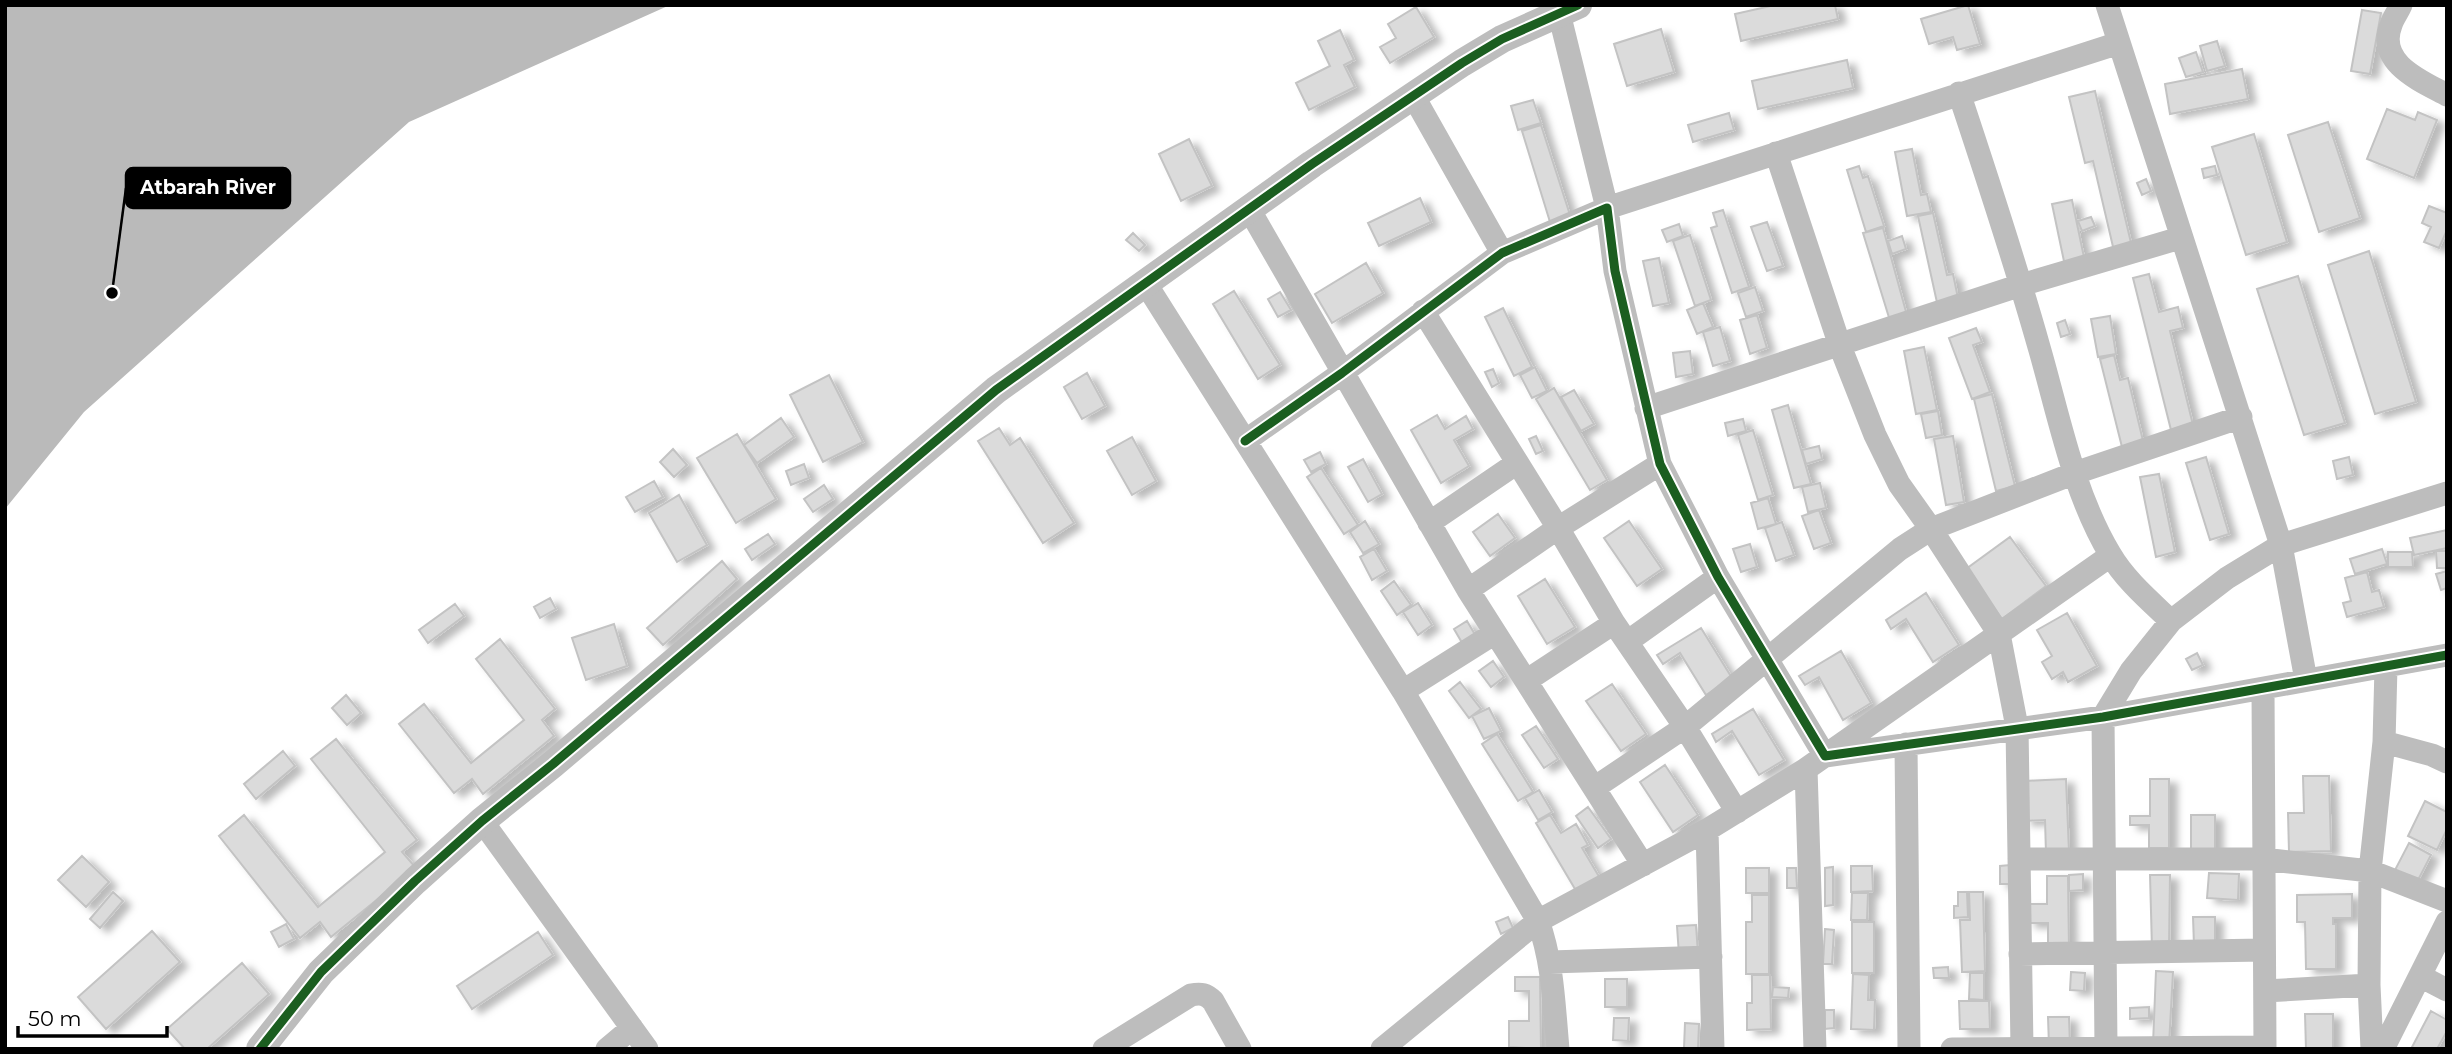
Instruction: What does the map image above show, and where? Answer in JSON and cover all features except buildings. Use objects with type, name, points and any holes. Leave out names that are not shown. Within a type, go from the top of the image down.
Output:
[{"type":"street","points":[[2107,5],[2281,545],[2306,680]]},
{"type":"street","points":[[2401,5],[2389,27],[2389,48],[2395,61],[2410,75],[2447,95]]},
{"type":"street","points":[[260,1049],[321,972],[482,821],[996,390],[1250,209],[1462,63],[1502,39],[1569,9],[1607,208],[1615,271],[1660,464],[1718,578],[1768,657],[1825,756]]},
{"type":"street","points":[[1245,441],[1342,373],[1502,253],[1607,208],[2119,43]]},
{"type":"street","points":[[1959,93],[2021,285],[2075,473],[2091,515],[2110,556],[2138,590],[2171,621]]},
{"type":"street","points":[[1414,97],[1502,253]]},
{"type":"street","points":[[1776,153],[1840,346],[1875,435],[1899,484],[1998,634],[2017,727],[2022,1048]]},
{"type":"street","points":[[1250,209],[1468,590],[1643,865]]},
{"type":"street","points":[[1646,408],[2021,285],[2180,238]]},
{"type":"street","points":[[1146,284],[1403,691],[1538,922],[1547,945],[1558,1049]]},
{"type":"street","points":[[1423,311],[1614,622],[1685,727],[1737,812]]},
{"type":"street","points":[[1594,788],[1685,727],[1900,549],[1931,529],[2075,473],[2241,417]]},
{"type":"street","points":[[1429,523],[1517,463]]},
{"type":"street","points":[[1468,590],[1558,528],[1660,464]]},
{"type":"street","points":[[2106,1048],[2103,717],[2130,671],[2171,621],[2227,578],[2281,545],[2447,493]]},
{"type":"street","points":[[1385,1048],[1538,922],[1707,830],[1806,769],[2110,556]]},
{"type":"street","points":[[1627,642],[1718,578]]},
{"type":"street","points":[[1526,681],[1614,622]]},
{"type":"street","points":[[1403,691],[1495,633]]},
{"type":"street","points":[[1825,756],[2103,717],[2447,654]]},
{"type":"street","points":[[2372,1049],[2371,871],[2384,742],[2386,667]]},
{"type":"street","points":[[1952,1049],[2265,1048],[2263,689]]},
{"type":"street","points":[[2384,742],[2432,755],[2447,762]]},
{"type":"street","points":[[1906,744],[1909,1049]]},
{"type":"street","points":[[1806,769],[1815,1049]]},
{"type":"street","points":[[482,821],[647,1049]]},
{"type":"street","points":[[1707,830],[1713,1049]]},
{"type":"street","points":[[2019,859],[2263,859],[2371,871],[2447,901]]},
{"type":"street","points":[[2383,1049],[2447,922]]},
{"type":"street","points":[[2020,954],[2264,950]]},
{"type":"street","points":[[1549,962],[1711,957]]},
{"type":"street","points":[[2420,976],[2447,990]]},
{"type":"street","points":[[2264,991],[2370,985]]},
{"type":"street","points":[[1104,1049],[1191,995],[1199,994],[1213,1001],[1240,1049]]},
{"type":"street","points":[[607,1049],[632,1028]]},
{"type":"shaded area","points":[[5,5],[670,5],[409,122],[84,412],[5,509]]},
{"type":"cycle path","points":[[260,1049],[321,972],[482,821],[996,390],[1312,164],[1462,63],[1502,39],[1578,5]]},
{"type":"cycle path","points":[[1245,441],[1342,373],[1502,253],[1607,208],[1615,271],[1660,464],[1718,577],[1825,756],[2103,717],[2447,655]]},
{"type":"place","name":"Atbarah River","points":[[112,293]]}]
